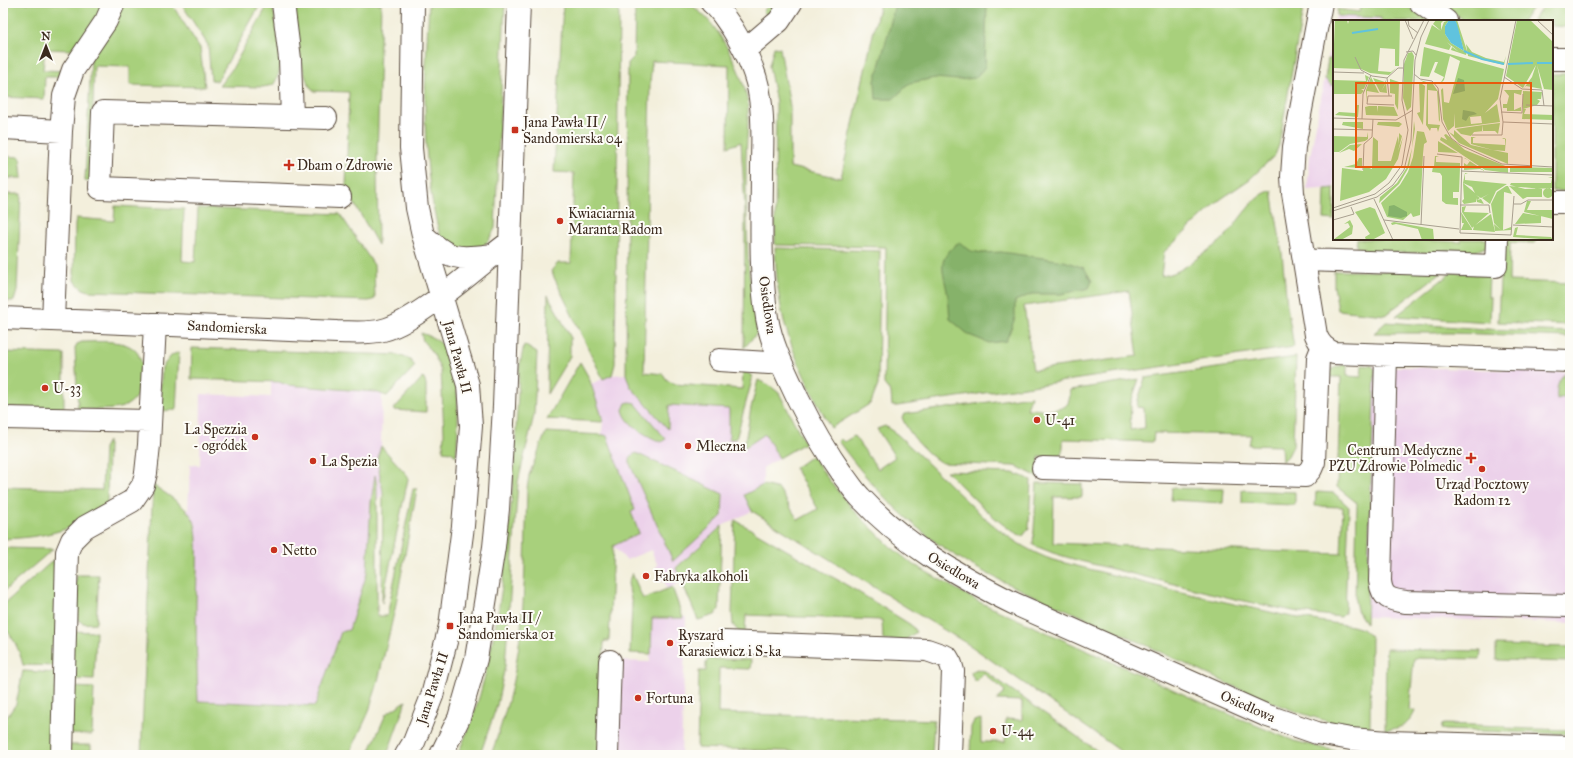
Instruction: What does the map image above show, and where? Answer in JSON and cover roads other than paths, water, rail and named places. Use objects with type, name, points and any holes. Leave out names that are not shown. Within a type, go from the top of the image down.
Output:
[{"type":"street","points":[[53,320],[61,131],[64,96],[74,70],[106,21],[114,3]]},
{"type":"street","points":[[283,3],[291,73],[292,117]]},
{"type":"street","name":"Jana Pawła II","points":[[406,755],[414,742],[432,696],[450,626],[458,571],[471,426],[468,385],[423,235],[417,208],[411,148],[413,3]]},
{"type":"street","points":[[441,755],[459,718],[476,659],[494,547],[502,458],[519,3]]},
{"type":"street","name":"Osiedlowa","points":[[712,3],[727,21],[745,50],[754,73],[760,97],[762,124],[761,230],[763,288],[767,320],[776,352],[818,437],[858,496],[904,538],[933,559],[975,584],[1013,603],[1265,715],[1317,733],[1351,739],[1388,742],[1570,746]]},
{"type":"street","points":[[745,50],[779,21],[791,3]]},
{"type":"street","points":[[1321,3],[1292,162],[1293,193],[1318,342],[1325,349],[1334,353],[1386,356],[1570,361]]},
{"type":"street","points":[[1421,3],[1445,20]]},
{"type":"street","points":[[1553,59],[1570,59]]},
{"type":"street","points":[[326,118],[102,112],[100,188],[340,196]]},
{"type":"street","points":[[3,128],[61,131]]},
{"type":"street","points":[[1553,202],[1570,202]]},
{"type":"street","points":[[423,235],[440,250],[450,255],[464,258],[493,255]]},
{"type":"street","points":[[1304,260],[1496,266],[1497,240]]},
{"type":"street","name":"Sandomierska","points":[[3,318],[362,332],[382,330],[399,323],[442,297],[510,242]]},
{"type":"street","points":[[62,755],[67,552],[72,540],[84,527],[124,507],[132,501],[143,485],[146,473],[150,421],[155,324]]},
{"type":"street","points":[[1043,468],[1305,476],[1311,470],[1314,462],[1318,358],[1320,353],[1325,349]]},
{"type":"street","points":[[1386,356],[1381,589],[1393,601],[1570,606]]},
{"type":"street","points":[[719,360],[769,363],[780,361]]},
{"type":"street","points":[[3,418],[150,421]]},
{"type":"street","points":[[724,642],[927,650],[947,657],[952,664],[953,671],[950,755]]},
{"type":"street","points":[[607,755],[610,661]]},
{"type":"place","name":"Jana Pawła II / Sandomierska 04","points":[[515,130]]},
{"type":"place","name":"Dbam o Zdrowie","points":[[289,165]]},
{"type":"place","name":"Kwiaciarnia Maranta Radom","points":[[560,221]]},
{"type":"place","name":"U-33","points":[[45,388]]},
{"type":"place","name":"U-41","points":[[1037,420]]},
{"type":"place","name":"La Spezzia - ogródek","points":[[255,437]]},
{"type":"place","name":"Mleczna","points":[[688,446]]},
{"type":"place","name":"Centrum Medyczne PZU Zdrowie Polmedic","points":[[1471,458]]},
{"type":"place","name":"La Spezia","points":[[313,461]]},
{"type":"place","name":"Urząd Pocztowy Radom 12","points":[[1482,469]]},
{"type":"place","name":"Netto","points":[[274,550]]},
{"type":"place","name":"Fabryka alkoholi","points":[[646,576]]},
{"type":"place","name":"Jana Pawła II / Sandomierska 01","points":[[450,626]]},
{"type":"place","name":"Ryszard Karasiewicz i S-ka","points":[[670,643]]},
{"type":"place","name":"Fortuna","points":[[638,698]]},
{"type":"place","name":"U-44","points":[[993,731]]}]
